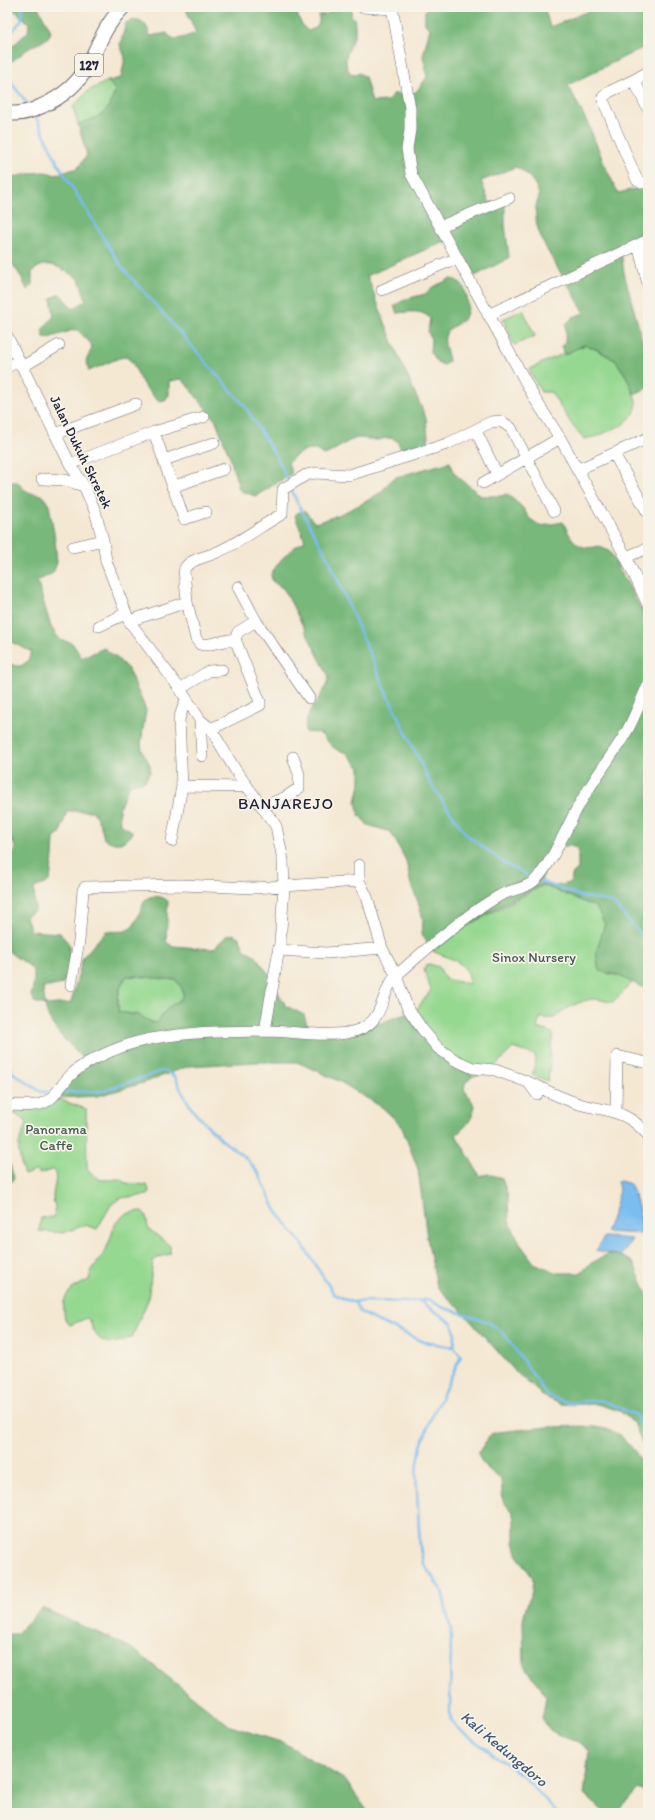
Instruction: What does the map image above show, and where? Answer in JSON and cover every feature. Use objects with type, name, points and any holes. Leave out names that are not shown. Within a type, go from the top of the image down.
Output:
[{"type":"main road","name":"127","points":[[7,113],[32,110],[53,101],[77,82],[88,65],[106,27],[123,7]]},
{"type":"street","points":[[362,7],[392,8],[409,101],[410,130],[407,149],[411,174],[441,226],[488,316],[534,399],[560,438],[626,557],[648,604]]},
{"type":"street","points":[[648,72],[609,92],[603,97],[637,180],[643,183],[648,182]]},
{"type":"street","points":[[634,80],[648,109]]},
{"type":"street","points":[[441,226],[509,198]]},
{"type":"street","points":[[488,316],[643,243],[648,284]]},
{"type":"street","points":[[382,290],[457,258]]},
{"type":"street","name":"Jalan Dukuh Skretek","points":[[7,336],[70,464],[84,486],[95,512],[103,540],[106,561],[127,618],[180,689],[200,720],[211,730],[247,787],[276,826],[283,860],[284,887],[278,950],[265,1031]]},
{"type":"street","points":[[7,367],[20,364],[59,345]]},
{"type":"street","points":[[55,434],[136,404]]},
{"type":"street","points":[[70,464],[154,432],[204,418]]},
{"type":"street","points":[[235,639],[205,645],[200,644],[196,639],[187,602],[186,581],[183,571],[190,562],[216,553],[248,537],[282,514],[283,489],[306,475],[315,473],[349,475],[447,444],[498,420],[507,423],[511,428],[525,458],[554,511]]},
{"type":"street","points":[[476,431],[497,474]]},
{"type":"street","points":[[154,432],[184,519],[206,512]]},
{"type":"street","points":[[483,483],[560,438]]},
{"type":"street","points":[[577,470],[648,438]]},
{"type":"street","points":[[164,460],[214,443]]},
{"type":"street","points":[[614,454],[648,513]]},
{"type":"street","points":[[172,487],[224,469]]},
{"type":"street","points":[[42,479],[65,480],[84,486]]},
{"type":"street","points":[[73,547],[103,540]]},
{"type":"street","points":[[626,557],[648,548]]},
{"type":"street","points":[[238,587],[256,621],[309,698]]},
{"type":"street","points":[[99,626],[187,602]]},
{"type":"street","points":[[211,730],[260,705],[235,639],[238,632],[256,621]]},
{"type":"street","points":[[180,689],[209,671],[222,670]]},
{"type":"street","points":[[7,1105],[41,1104],[55,1096],[61,1085],[74,1071],[98,1058],[134,1043],[171,1034],[265,1031],[308,1034],[347,1033],[364,1027],[372,1022],[377,1015],[386,993],[396,975],[461,922],[499,896],[533,882],[545,866],[562,838],[579,804],[627,730],[648,685]]},
{"type":"street","points":[[172,841],[182,786],[179,719],[186,699]]},
{"type":"street","points":[[200,720],[202,756]]},
{"type":"street","points":[[262,806],[286,797],[299,788],[299,774],[293,757]]},
{"type":"street","points":[[182,786],[247,787]]},
{"type":"street","points":[[359,865],[359,881],[367,897],[382,948],[396,975],[407,1007],[422,1029],[438,1048],[455,1060],[473,1068],[495,1070],[583,1105],[616,1112],[636,1122],[648,1135]]},
{"type":"street","points":[[71,985],[78,948],[83,890],[85,887],[166,885],[254,888],[359,881]]},
{"type":"street","points":[[278,950],[327,953],[382,948]]},
{"type":"street","points":[[616,1112],[617,1056],[648,1063]]},
{"type":"street","points":[[528,1082],[537,1094]]},
{"type":"green space","points":[[10,7],[38,7],[51,31],[46,39],[28,49],[12,61],[9,60],[7,51],[28,32],[29,23]]},
{"type":"green space","points":[[185,7],[302,7],[297,14],[302,25],[308,31],[316,28],[319,23],[319,15],[327,14],[336,7],[352,7],[351,16],[354,18],[355,32],[346,61],[348,70],[352,75],[359,73],[365,77],[372,102],[388,101],[393,94],[400,94],[402,97],[416,92],[427,77],[423,56],[430,28],[425,24],[425,11],[428,7],[544,7],[550,27],[598,7],[628,7],[640,13],[648,9],[648,45],[568,85],[589,126],[605,166],[618,193],[648,186],[648,237],[621,250],[624,273],[648,362],[648,388],[634,394],[625,374],[615,360],[598,350],[584,345],[564,355],[561,346],[565,342],[566,324],[573,317],[584,313],[541,238],[536,219],[536,206],[539,198],[538,191],[528,175],[516,167],[481,181],[489,202],[505,204],[505,225],[509,257],[507,259],[475,276],[452,241],[442,242],[367,276],[395,348],[426,418],[429,446],[402,452],[398,442],[393,439],[388,438],[377,440],[358,438],[349,441],[324,455],[315,450],[307,450],[293,457],[288,463],[292,473],[256,496],[239,489],[230,457],[216,421],[182,379],[169,381],[169,395],[165,400],[158,401],[144,386],[132,362],[126,357],[119,358],[89,371],[86,361],[92,348],[91,344],[77,329],[48,338],[44,337],[42,330],[54,316],[51,298],[60,294],[73,309],[86,300],[79,279],[56,266],[44,265],[38,267],[32,272],[32,285],[27,290],[22,278],[7,256],[7,177],[38,172],[50,173],[54,175],[78,168],[87,155],[78,124],[98,116],[106,109],[113,98],[115,90],[108,81],[121,78],[125,57],[120,45],[126,23],[139,20],[145,24],[150,36],[167,33],[173,38],[177,39],[196,33]]},
{"type":"green space","points":[[108,81],[115,90],[110,104],[98,116],[78,124],[73,107],[88,91]]},
{"type":"green space","points":[[450,279],[458,281],[463,286],[468,308],[466,316],[446,334],[445,344],[449,361],[444,365],[438,363],[430,352],[431,339],[428,332],[430,318],[419,312],[397,313],[394,306],[406,299],[425,294],[431,288]]},
{"type":"green space","points":[[523,310],[535,336],[514,345],[503,319]]},
{"type":"green space","points":[[588,345],[615,360],[629,380],[637,404],[634,414],[624,424],[598,436],[584,439],[572,425],[551,392],[541,392],[529,370],[539,364]]},
{"type":"green space","points":[[450,462],[455,474],[481,496],[501,496],[507,494],[522,507],[530,519],[541,526],[563,522],[569,534],[580,546],[599,546],[610,552],[648,621],[648,990],[617,975],[599,971],[596,953],[605,924],[596,907],[543,885],[485,915],[432,951],[422,934],[423,919],[411,885],[406,861],[391,832],[368,825],[359,815],[356,802],[360,784],[360,768],[346,752],[339,751],[333,747],[319,733],[305,732],[305,725],[308,715],[326,687],[329,677],[284,589],[272,581],[271,574],[286,555],[305,541],[295,516],[297,513],[305,511],[315,523],[331,518],[356,507],[371,498],[396,477]],"holes":[[[566,846],[575,847],[578,849],[578,869],[573,873],[570,883],[557,886],[541,884],[542,877],[559,848]]]},
{"type":"green space","points":[[18,482],[28,492],[42,495],[49,505],[55,539],[57,563],[53,573],[37,581],[51,627],[60,640],[72,643],[82,658],[104,648],[118,659],[128,669],[146,710],[141,743],[142,750],[150,765],[150,772],[145,781],[132,784],[127,789],[119,809],[120,824],[132,831],[131,836],[121,843],[114,843],[104,839],[101,826],[93,811],[67,811],[60,834],[54,838],[50,880],[47,883],[34,888],[35,910],[26,916],[31,931],[60,933],[69,944],[70,967],[63,984],[43,988],[45,1005],[34,1002],[31,996],[34,977],[33,971],[30,967],[7,950],[7,858],[13,853],[15,847],[13,842],[7,837],[7,662],[15,666],[21,666],[27,662],[32,652],[11,642],[7,637],[7,483]]},
{"type":"green space","name":"Sinox Nursery","points":[[543,885],[596,907],[605,924],[596,953],[609,974],[617,975],[633,982],[613,1002],[590,999],[567,1008],[555,1018],[540,1018],[537,1028],[553,1033],[548,1081],[532,1075],[536,1061],[535,1055],[513,1048],[487,1074],[473,1076],[449,1062],[405,1014],[414,1013],[431,990],[424,970],[426,965],[429,964],[439,967],[445,979],[469,984],[469,977],[462,966],[451,959],[432,951],[465,927]]},
{"type":"green space","points":[[153,896],[163,898],[168,901],[166,942],[172,946],[213,949],[227,935],[232,934],[238,936],[245,950],[255,955],[272,979],[272,982],[286,1006],[304,1015],[308,1028],[336,1029],[372,1026],[405,1014],[449,1062],[473,1076],[465,1083],[464,1089],[475,1106],[474,1111],[468,1122],[456,1135],[480,1176],[488,1174],[502,1178],[508,1196],[509,1221],[521,1245],[534,1263],[558,1273],[580,1273],[590,1264],[608,1254],[621,1256],[633,1262],[648,1297],[648,1457],[634,1423],[620,1411],[597,1404],[561,1404],[543,1396],[514,1370],[459,1308],[437,1287],[427,1238],[418,1169],[401,1125],[383,1108],[339,1081],[297,1062],[255,1062],[189,1066],[140,1084],[97,1096],[56,1098],[66,1084],[82,1073],[83,1058],[54,1027],[45,1005],[71,1003],[83,957],[106,931],[116,932],[129,929],[136,922],[145,900]],"holes":[[[127,976],[176,980],[183,991],[182,998],[166,1010],[157,1023],[151,1022],[139,1015],[119,1012],[118,998],[120,988]]]},
{"type":"green space","points":[[127,976],[176,980],[183,991],[182,998],[166,1010],[157,1023],[151,1022],[139,1015],[119,1012],[119,993]]},
{"type":"green space","name":"Panorama Caffe","points":[[56,1098],[86,1109],[87,1170],[101,1180],[121,1179],[126,1183],[147,1185],[149,1190],[148,1195],[120,1198],[111,1205],[97,1229],[85,1225],[63,1233],[39,1231],[41,1218],[53,1217],[55,1212],[53,1194],[55,1173],[54,1169],[39,1174],[38,1170],[24,1175],[19,1144],[27,1122],[15,1114],[15,1110]]},
{"type":"green space","points":[[7,1162],[10,1164],[14,1179],[7,1186]]},
{"type":"green space","points":[[142,1211],[146,1215],[148,1228],[170,1246],[170,1254],[159,1257],[153,1261],[148,1300],[132,1337],[115,1343],[105,1342],[96,1335],[87,1318],[70,1325],[68,1323],[64,1315],[65,1299],[70,1291],[89,1280],[91,1272],[108,1245],[118,1220],[131,1213]]},
{"type":"green space","points":[[583,1426],[600,1428],[616,1433],[632,1448],[645,1465],[648,1465],[648,1793],[638,1789],[617,1813],[605,1813],[584,1794],[589,1751],[578,1742],[563,1737],[550,1730],[542,1718],[546,1697],[537,1682],[527,1671],[524,1664],[523,1622],[525,1610],[532,1591],[533,1578],[518,1557],[514,1542],[514,1518],[512,1512],[503,1501],[501,1480],[484,1465],[479,1458],[478,1453],[491,1434],[548,1427]]},
{"type":"green space","points":[[42,1608],[130,1647],[230,1726],[284,1743],[345,1780],[369,1813],[7,1813],[7,1634],[16,1634]]},
{"type":"water","points":[[621,1181],[630,1184],[635,1196],[643,1234],[606,1232],[619,1193],[617,1182]]},
{"type":"water","points":[[604,1237],[632,1239],[621,1256],[596,1251]]},
{"type":"waterway","points":[[7,38],[21,21],[22,7]]},
{"type":"waterway","points":[[7,73],[13,85],[29,106]]},
{"type":"waterway","points":[[35,115],[58,164],[121,266],[244,405],[279,461],[288,482]]},
{"type":"waterway","points":[[291,489],[330,562],[387,694],[432,786],[466,834],[504,863],[533,878]]},
{"type":"waterway","points":[[540,881],[581,896],[612,902],[648,942]]},
{"type":"waterway","name":"Kali Kedungdoro","points":[[7,1061],[13,1073],[41,1092],[51,1092]]},
{"type":"waterway","points":[[60,1092],[104,1091],[161,1071],[168,1072],[175,1077],[194,1112],[222,1140],[247,1159],[259,1174],[275,1209],[302,1244],[334,1294],[351,1302],[408,1302],[429,1299],[441,1307],[486,1321],[502,1331],[548,1396],[569,1403],[601,1400],[636,1415],[648,1442]]},
{"type":"waterway","name":"Kali Kedungdoro","points":[[420,1301],[452,1323],[455,1333],[454,1347],[461,1356],[430,1421],[421,1446],[416,1473],[420,1547],[423,1563],[442,1591],[451,1630],[451,1720],[457,1728],[523,1776],[558,1813]]},
{"type":"waterway","points":[[355,1303],[360,1312],[424,1342],[454,1347]]},
{"type":"district","name":"BANJAREJO","points":[[286,803]]}]
